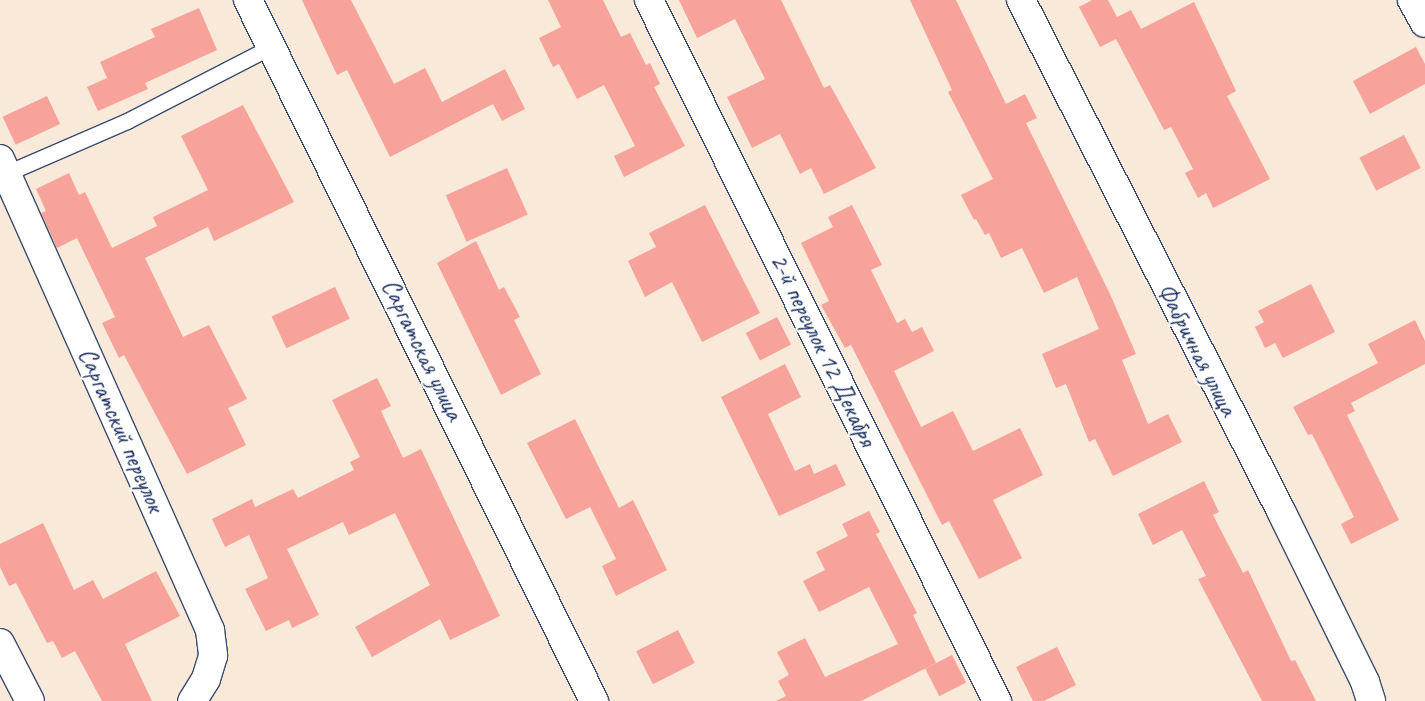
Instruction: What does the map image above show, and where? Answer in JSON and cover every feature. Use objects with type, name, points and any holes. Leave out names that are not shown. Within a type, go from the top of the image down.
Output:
[{"type":"street","name":"Саргатская улица","points":[[248,0],[594,701]]},
{"type":"street","name":"2-й переулок 12 Декабря","points":[[649,0],[998,701]]},
{"type":"street","name":"Фабричная улица","points":[[1021,0],[1285,519],[1365,682],[1371,701]]},
{"type":"street","points":[[1412,0],[1425,23]]},
{"type":"street","name":"Саргатский переулок","points":[[4,166],[210,630],[213,656],[206,679],[192,701]]},
{"type":"street","points":[[0,643],[30,701]]},
{"type":"lane","points":[[4,166],[128,121],[272,46]]},
{"type":"building","points":[[302,0],[351,0],[394,84],[425,68],[442,102],[505,69],[525,109],[502,121],[493,104],[390,157],[347,70],[337,75]]},
{"type":"building","points":[[548,0],[603,0],[621,37],[630,33],[646,65],[650,63],[660,84],[654,87],[685,146],[624,177],[614,156],[635,146],[604,85],[577,99],[559,64],[553,67],[539,38],[561,27]]},
{"type":"building","points":[[679,0],[781,0],[824,88],[830,85],[876,168],[824,194],[811,168],[800,174],[780,134],[752,148],[727,97],[765,79],[735,19],[697,38]]},
{"type":"building","points":[[910,0],[956,0],[1006,104],[1025,94],[1037,118],[1026,123],[1110,294],[1136,354],[1122,360],[1148,424],[1168,414],[1182,442],[1113,476],[1095,439],[1089,442],[1066,384],[1056,388],[1042,354],[1099,329],[1077,277],[1044,293],[1022,248],[1001,258],[989,233],[985,235],[976,219],[974,220],[961,195],[993,179],[948,92],[952,90]]},
{"type":"building","points":[[1092,0],[1108,0],[1117,17],[1131,10],[1141,29],[1194,2],[1236,91],[1227,96],[1270,179],[1213,208],[1206,193],[1198,198],[1185,173],[1193,169],[1171,127],[1164,130],[1116,39],[1100,47],[1079,7]]},
{"type":"building","points":[[199,8],[217,50],[145,83],[148,89],[98,111],[87,87],[107,78],[100,62],[155,37],[151,29]]},
{"type":"building","points":[[1416,47],[1425,64],[1425,84],[1370,114],[1353,81]]},
{"type":"building","points":[[47,96],[60,124],[16,145],[3,117]]},
{"type":"building","points":[[243,105],[294,202],[214,241],[208,227],[145,258],[183,337],[209,325],[247,399],[228,408],[246,445],[187,474],[124,355],[119,358],[102,323],[115,317],[77,238],[57,248],[41,213],[46,211],[36,189],[69,173],[79,195],[85,192],[112,248],[157,226],[153,217],[208,190],[181,136]]},
{"type":"building","points":[[1404,135],[1421,168],[1376,191],[1359,158]]},
{"type":"building","points":[[507,168],[528,215],[467,242],[446,195]]},
{"type":"building","points":[[705,205],[760,313],[702,342],[672,282],[645,297],[628,261],[656,247],[649,233]]},
{"type":"building","points":[[852,205],[882,265],[871,270],[897,323],[905,319],[912,332],[922,327],[934,351],[894,371],[921,427],[953,411],[973,451],[1020,428],[1043,475],[993,500],[1022,558],[979,579],[949,521],[942,525],[851,345],[845,348],[821,305],[829,301],[801,243],[833,227],[828,217]]},
{"type":"building","points":[[476,241],[499,290],[504,287],[520,317],[514,320],[541,374],[501,395],[437,263]]},
{"type":"building","points":[[1311,284],[1335,332],[1283,358],[1275,343],[1265,348],[1255,327],[1264,322],[1258,311]]},
{"type":"building","points":[[335,287],[350,319],[286,348],[272,317]]},
{"type":"building","points":[[777,317],[791,345],[760,361],[746,333]]},
{"type":"building","points":[[1415,320],[1425,341],[1425,364],[1351,403],[1355,411],[1347,415],[1399,520],[1351,544],[1341,524],[1354,517],[1312,434],[1308,435],[1293,407],[1378,363],[1368,344]]},
{"type":"building","points":[[785,364],[801,397],[768,414],[795,471],[810,464],[814,474],[836,464],[846,485],[779,516],[721,397]]},
{"type":"building","points":[[377,378],[391,406],[381,411],[403,458],[421,449],[500,616],[450,640],[440,619],[372,657],[355,627],[430,585],[395,513],[349,535],[343,522],[287,549],[319,615],[292,628],[289,620],[266,631],[245,589],[268,578],[249,535],[225,547],[212,519],[252,499],[255,507],[293,489],[298,498],[354,470],[350,462],[360,457],[332,400]]},
{"type":"building","points":[[575,419],[619,508],[633,500],[667,570],[616,596],[602,566],[616,559],[590,507],[566,519],[527,443]]},
{"type":"building","points":[[1204,481],[1219,512],[1213,515],[1243,573],[1248,570],[1291,661],[1295,660],[1316,701],[1262,701],[1198,579],[1206,576],[1182,530],[1153,545],[1138,514]]},
{"type":"building","points":[[869,511],[880,532],[876,534],[917,613],[913,615],[936,663],[861,701],[776,701],[786,696],[778,681],[789,675],[777,652],[805,638],[825,677],[898,644],[869,587],[819,612],[803,581],[825,570],[816,552],[848,536],[842,524]]},
{"type":"building","points":[[43,523],[74,590],[93,580],[103,599],[156,571],[180,616],[125,644],[152,701],[102,701],[75,651],[62,658],[53,641],[47,643],[16,583],[9,586],[0,567],[0,544]]},
{"type":"building","points":[[678,630],[695,663],[653,684],[636,651]]},
{"type":"building","points":[[1057,647],[1076,685],[1044,701],[1033,701],[1016,667]]},
{"type":"building","points":[[952,655],[966,683],[939,696],[925,669]]}]
